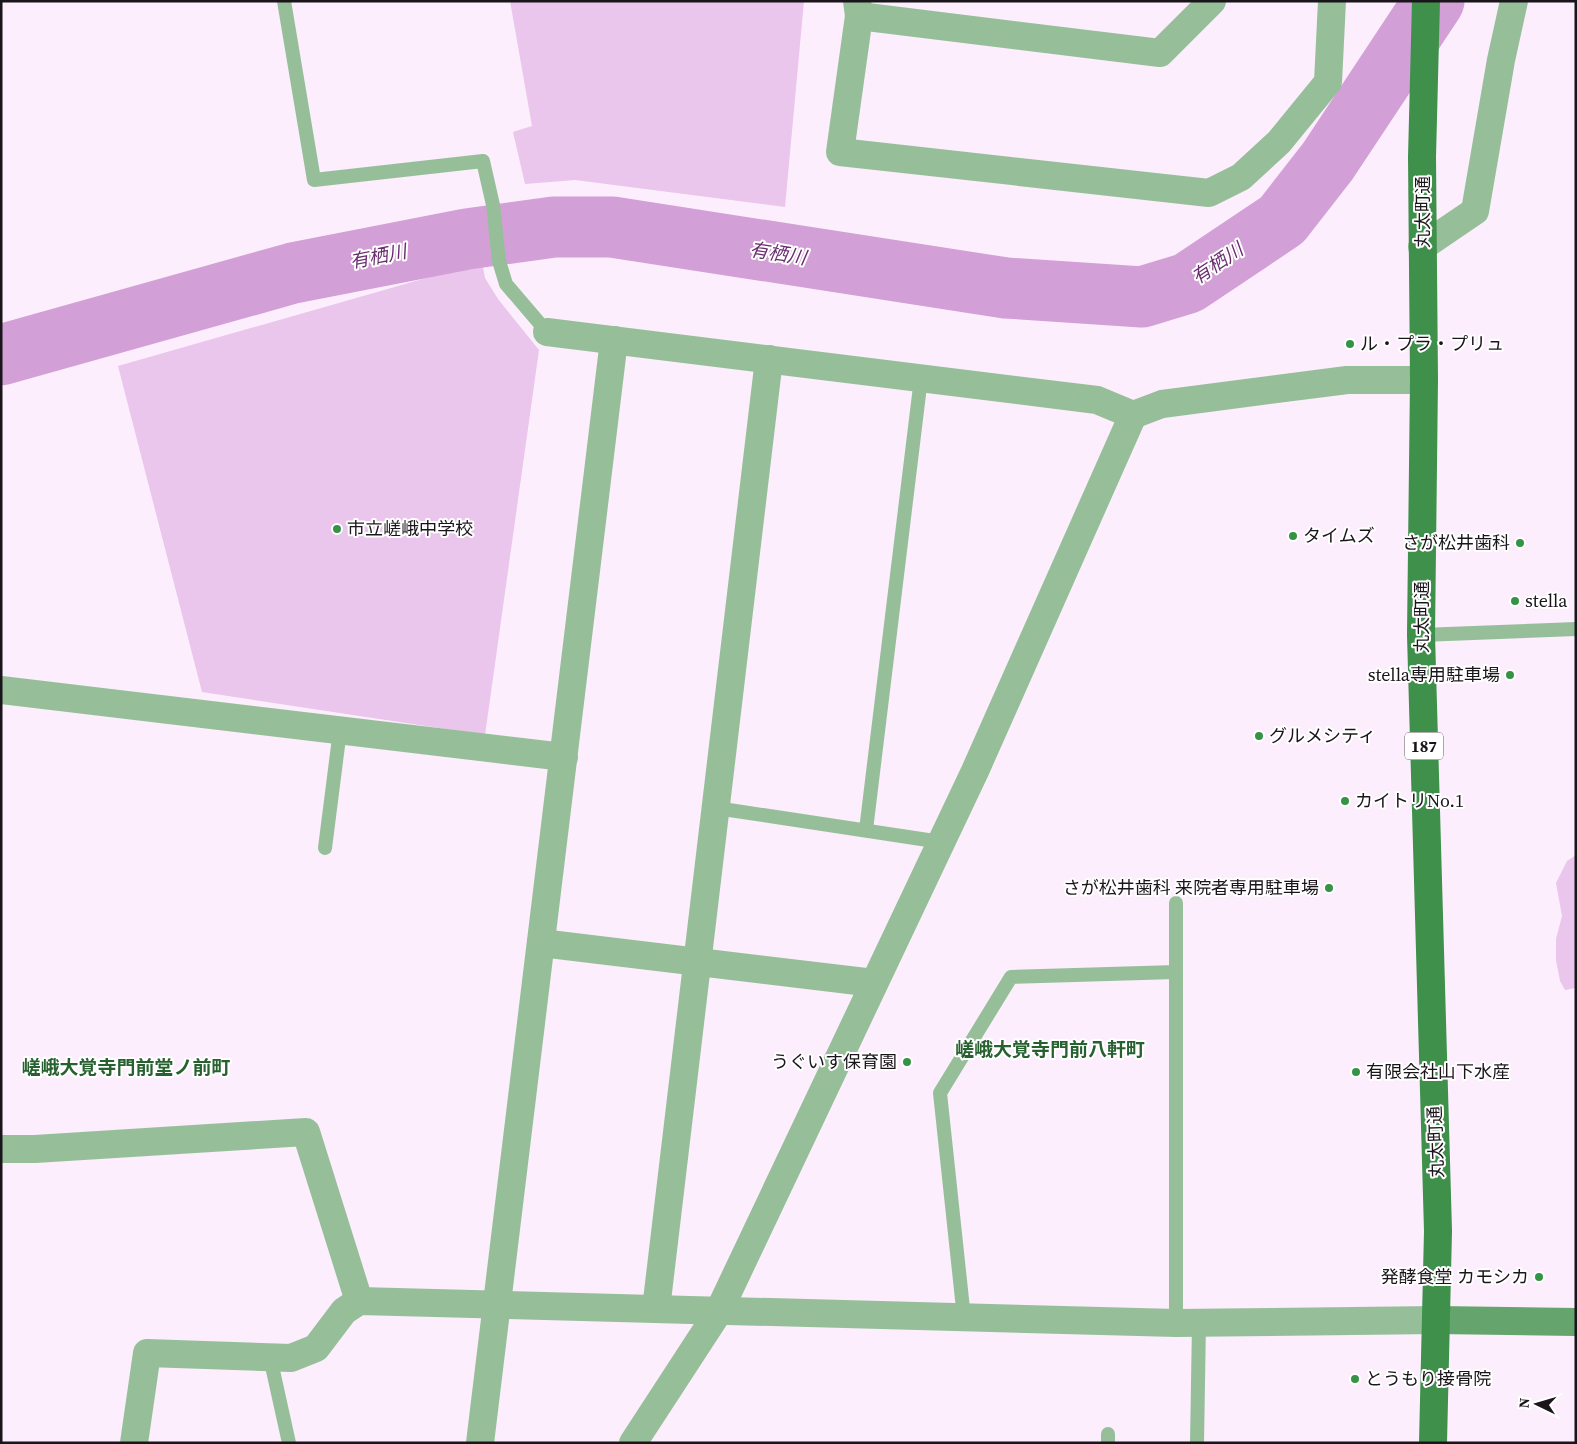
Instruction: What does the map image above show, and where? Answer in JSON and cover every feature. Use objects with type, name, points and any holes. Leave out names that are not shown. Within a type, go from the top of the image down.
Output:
[{"type":"main road","name":"丸太町通","points":[[1426,1],[1422,157],[1424,380],[1421,635],[1438,1231],[1433,1443]]},
{"type":"street","points":[[1212,1],[1160,53],[858,9],[840,152],[1209,193],[1241,177],[1279,142],[1328,82],[1332,1]]},
{"type":"street","points":[[1422,247],[1475,211],[1501,60],[1514,1]]},
{"type":"street","points":[[547,332],[1097,400],[1133,415],[1162,404],[1347,380],[1424,380]]},
{"type":"street","points":[[480,1443],[614,340]]},
{"type":"street","points":[[656,1309],[769,360]]},
{"type":"street","points":[[633,1443],[719,1311],[983,752],[1133,415]]},
{"type":"street","points":[[1,690],[564,757]]},
{"type":"street","points":[[541,944],[874,983]]},
{"type":"street","points":[[1,1149],[35,1149],[306,1132],[359,1301]]},
{"type":"street","points":[[134,1443],[147,1353],[291,1358],[316,1348],[344,1311],[359,1301],[1187,1323],[1437,1320],[1576,1322]]},
{"type":"lane","points":[[284,1],[314,180],[483,161],[494,204],[499,261],[506,284],[547,332]]},
{"type":"lane","points":[[866,830],[921,378]]},
{"type":"lane","points":[[1421,635],[1576,629]]},
{"type":"lane","points":[[325,848],[340,730]]},
{"type":"lane","points":[[716,808],[941,842]]},
{"type":"lane","points":[[1176,903],[1176,972],[1187,1323],[1197,1443]]},
{"type":"lane","points":[[964,1318],[940,1093],[1006,985],[1011,977],[1176,972]]},
{"type":"lane","points":[[270,1357],[288,1443]]},
{"type":"shaded area","points":[[510,1],[804,1],[785,207],[575,180],[525,184],[513,132],[532,126]]},
{"type":"shaded area","points":[[482,262],[485,278],[498,299],[539,350],[485,735],[202,692],[118,366]]},
{"type":"shaded area","points":[[1576,855],[1576,988],[1565,990],[1560,981],[1556,960],[1556,939],[1562,916],[1556,883],[1567,861]]},
{"type":"waterway","name":"有栖川","points":[[1,355],[293,273],[467,239],[554,227],[612,227],[1006,288],[1142,297],[1188,283],[1282,220],[1328,161],[1434,1]]},
{"type":"place","name":"ル・プラ・プリュ","points":[[1350,344]]},
{"type":"place","name":"市立嵯峨中学校","points":[[337,529]]},
{"type":"place","name":"タイムズ","points":[[1293,536]]},
{"type":"place","name":"さが松井歯科","points":[[1520,543]]},
{"type":"place","name":"stella","points":[[1515,601]]},
{"type":"place","name":"stella専用駐車場","points":[[1510,675]]},
{"type":"place","name":"グルメシティ","points":[[1259,736]]},
{"type":"place","name":"カイトリNo.1","points":[[1345,801]]},
{"type":"place","name":"さが松井歯科 来院者専用駐車場","points":[[1329,888]]},
{"type":"place","name":"うぐいす保育園","points":[[907,1062]]},
{"type":"place","name":"有限会社山下水産","points":[[1356,1072]]},
{"type":"place","name":"発酵食堂 カモシカ","points":[[1539,1277]]},
{"type":"place","name":"とうもり接骨院","points":[[1355,1379]]},
{"type":"district","name":"嵯峨大覚寺門前八軒町","points":[[1050,1049]]},
{"type":"district","name":"嵯峨大覚寺門前堂ノ前町","points":[[126,1067]]}]
